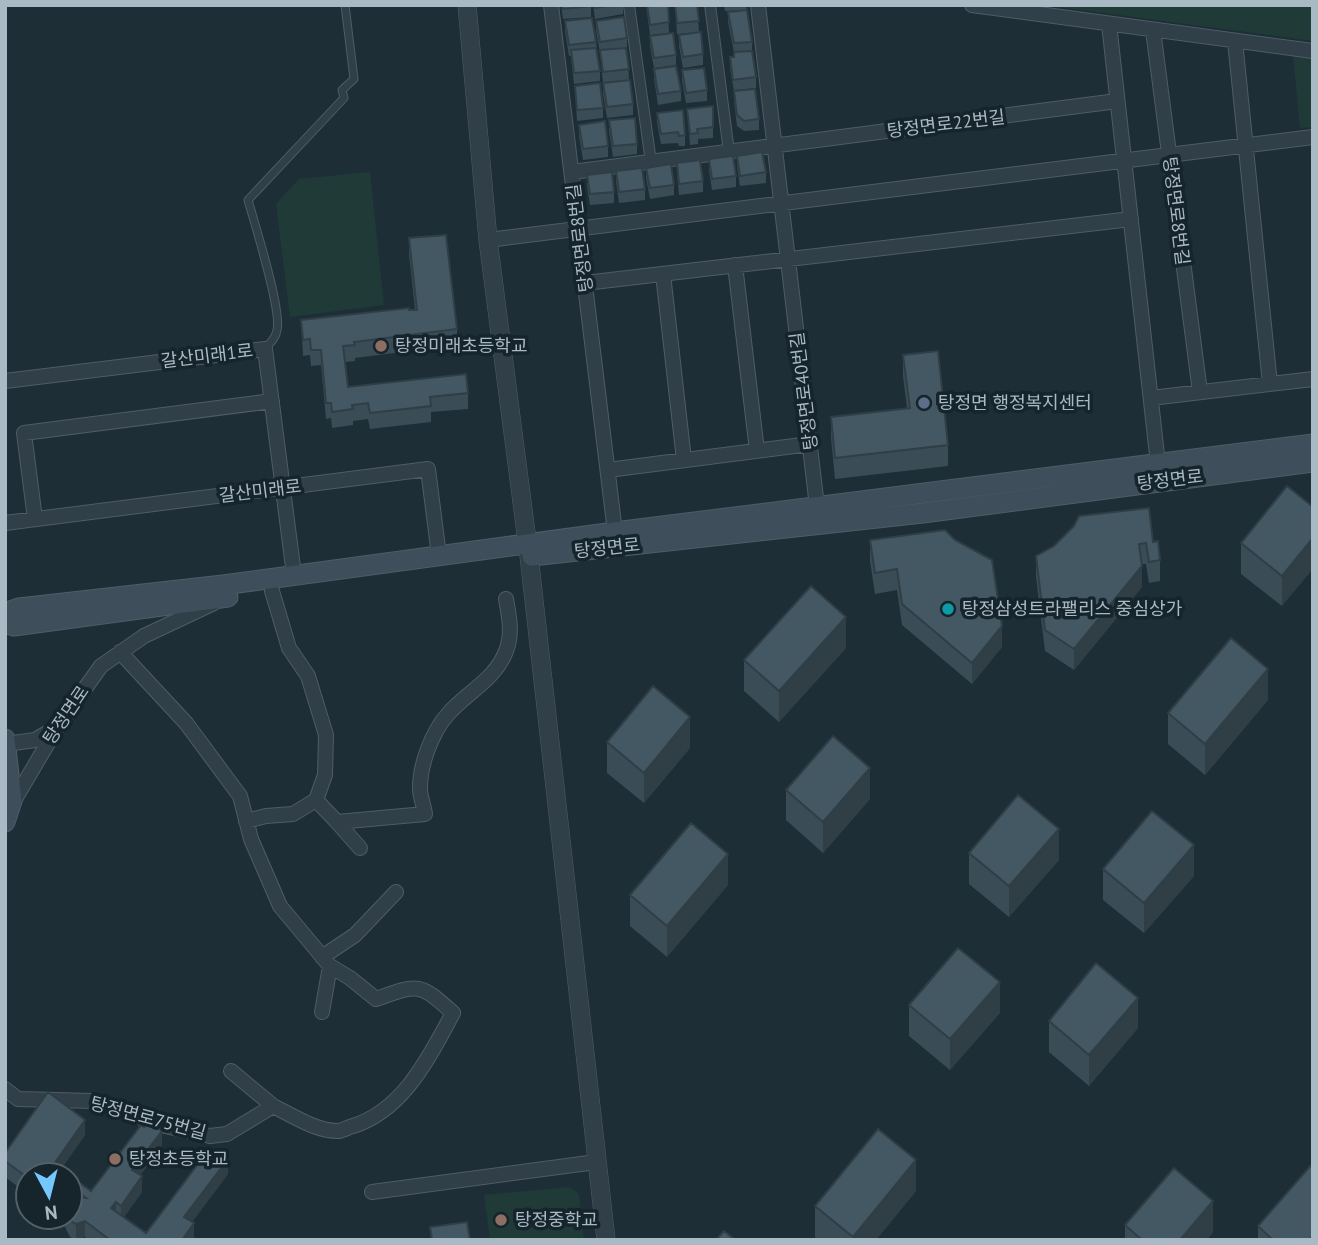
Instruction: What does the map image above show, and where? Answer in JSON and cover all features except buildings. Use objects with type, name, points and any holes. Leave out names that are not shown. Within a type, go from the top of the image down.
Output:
[{"type":"main road","name":"탕정면로","points":[[1159,473],[1313,444]]},
{"type":"main road","name":"탕정면로","points":[[227,591],[272,591],[528,550],[1159,473],[1313,462]]},
{"type":"main road","name":"탕정면로","points":[[227,591],[294,575],[439,556],[528,550],[615,532],[818,516]]},
{"type":"main road","points":[[5,623],[13,626],[135,610],[227,591]]},
{"type":"main road","points":[[5,613],[19,608],[227,591]]},
{"type":"main road","points":[[6,741],[12,797],[8,815]]},
{"type":"street","points":[[467,5],[488,240],[528,550],[606,1240]]},
{"type":"street","name":"탕정면로8번길","points":[[551,5],[615,532]]},
{"type":"street","points":[[629,5],[650,162]]},
{"type":"street","points":[[710,5],[729,152]]},
{"type":"street","name":"탕정면로40번길","points":[[758,5],[818,516]]},
{"type":"street","points":[[972,5],[1313,51]]},
{"type":"street","points":[[1109,24],[1159,473]]},
{"type":"street","name":"탕정면로8번길","points":[[1153,30],[1200,392]]},
{"type":"street","points":[[1235,41],[1270,384]]},
{"type":"street","name":"탕정면로22번길","points":[[775,146],[1117,101]]},
{"type":"street","points":[[488,240],[1313,137]]},
{"type":"street","points":[[572,172],[775,146]]},
{"type":"street","points":[[585,283],[1131,219]]},
{"type":"street","points":[[735,265],[757,451]]},
{"type":"street","points":[[663,274],[684,460]]},
{"type":"street","name":"갈산미래1로","points":[[5,381],[265,348],[294,575]]},
{"type":"street","points":[[1151,398],[1313,379]]},
{"type":"street","points":[[35,519],[24,433],[272,401]]},
{"type":"street","points":[[608,470],[810,444]]},
{"type":"street","name":"갈산미래로","points":[[5,523],[428,469],[439,556]]},
{"type":"street","name":"탕정면로","points":[[8,815],[58,726],[101,666],[144,636],[227,591]]},
{"type":"street","points":[[246,821],[293,814],[316,800],[325,775],[326,735],[309,676],[289,648],[272,591]]},
{"type":"street","points":[[337,822],[425,814],[420,790],[423,767],[432,741],[448,714],[494,670],[506,652],[510,626],[506,598]]},
{"type":"street","points":[[135,610],[149,621],[144,636]]},
{"type":"street","points":[[120,652],[186,723],[240,796],[251,839],[280,906],[326,961],[376,999],[407,988],[419,987],[431,993],[453,1013],[397,1102],[367,1122],[338,1131],[313,1125],[273,1106],[231,1071]]},
{"type":"street","points":[[6,741],[35,740],[58,726]]},
{"type":"street","points":[[316,800],[360,848]]},
{"type":"street","points":[[322,1012],[326,961],[396,892]]},
{"type":"street","name":"탕정면로75번길","points":[[5,1089],[18,1099],[93,1101],[161,1125],[210,1136],[227,1134],[273,1106]]},
{"type":"street","points":[[372,1192],[596,1162]]},
{"type":"lane","points":[[265,348],[274,340],[278,322],[248,201],[344,98],[342,90],[354,79],[345,5]]},
{"type":"green space","points":[[1043,5],[1299,5],[1313,7],[1313,41]]},
{"type":"green space","points":[[1293,55],[1313,58],[1313,127],[1300,128]]},
{"type":"green space","points":[[370,172],[384,305],[290,317],[276,204],[299,179]]},
{"type":"green space","points":[[570,1187],[579,1194],[584,1240],[490,1240],[484,1195]]},
{"type":"place","name":"탕정미래초등학교","points":[[381,346]]},
{"type":"place","name":"탕정면 행정복지센터","points":[[924,403]]},
{"type":"place","name":"탕정삼성트라팰리스 중심상가","points":[[948,609]]},
{"type":"place","name":"탕정초등학교","points":[[115,1159]]},
{"type":"place","name":"탕정중학교","points":[[501,1220]]}]
